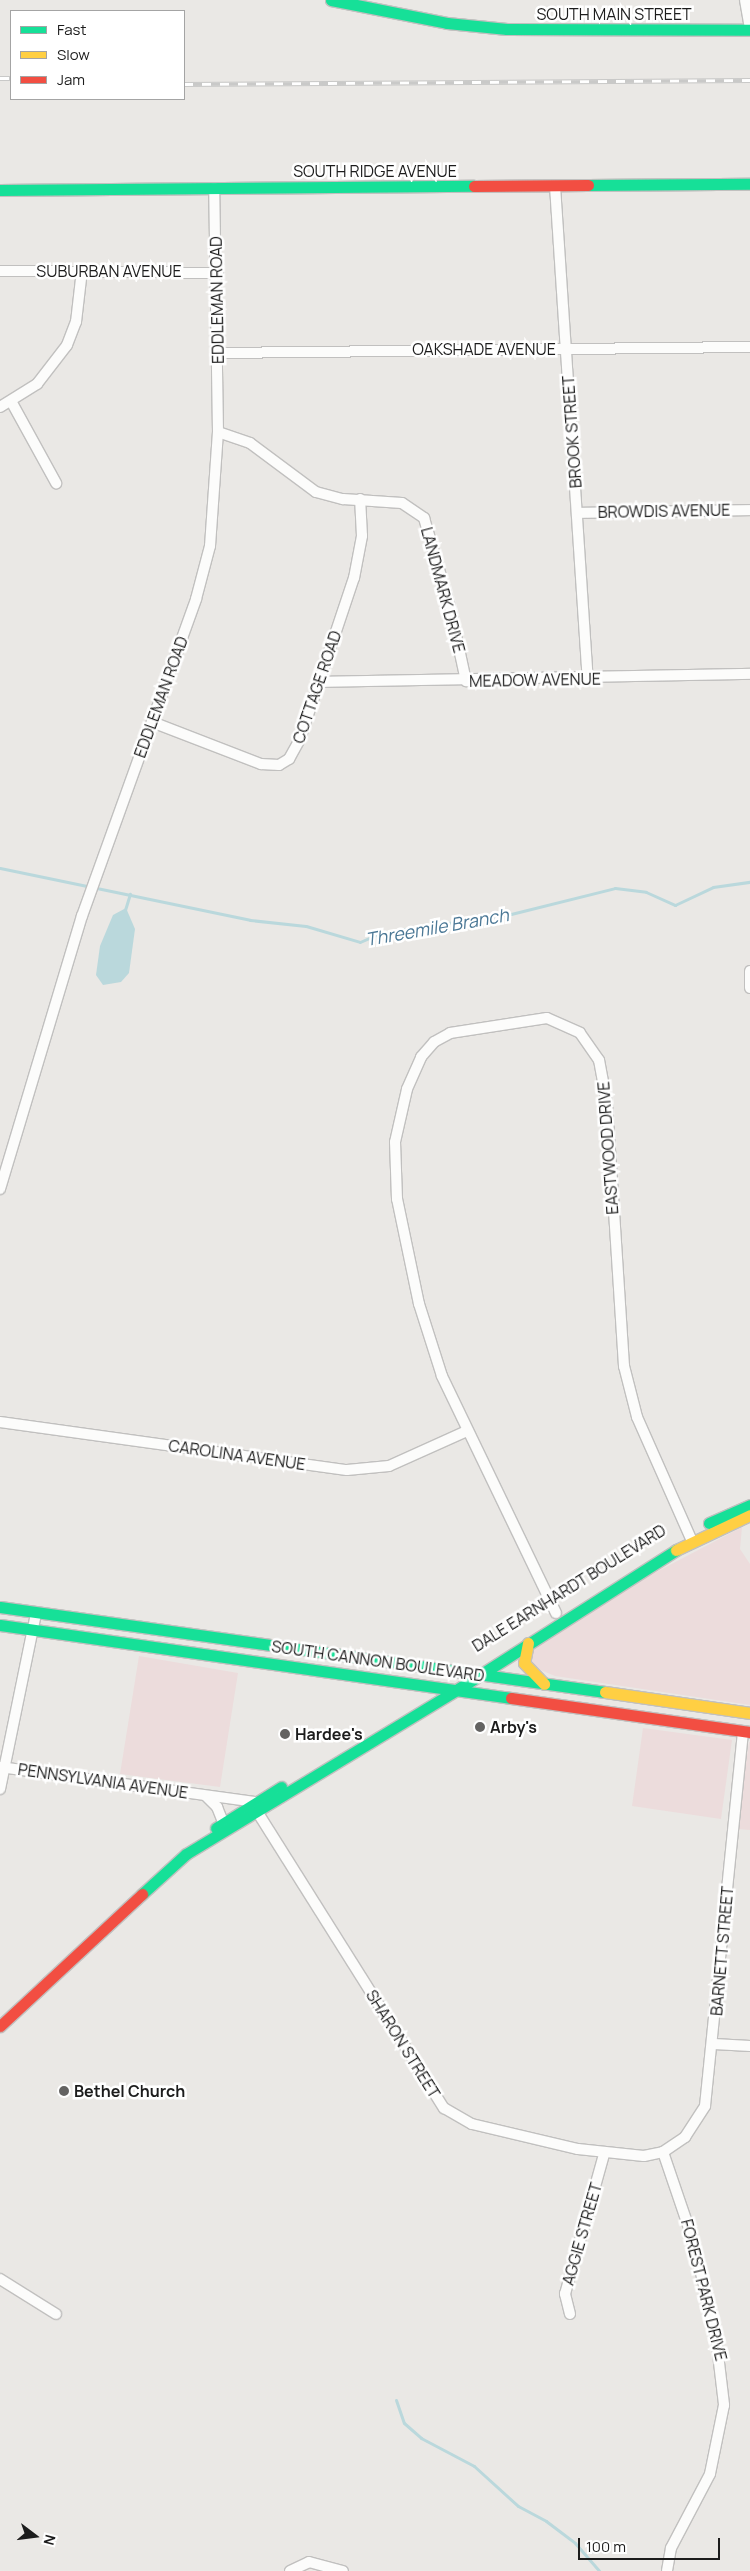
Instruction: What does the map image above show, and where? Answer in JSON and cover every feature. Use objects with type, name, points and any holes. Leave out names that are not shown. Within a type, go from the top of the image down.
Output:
[{"type":"main road","name":"SOUTH MAIN STREET","points":[[331,0],[446,23],[507,29],[750,29]]},
{"type":"main road","name":"SOUTH RIDGE AVENUE","points":[[0,190],[750,184]]},
{"type":"main road","name":"DALE EARNHARDT BOULEVARD","points":[[210,1838],[221,1836],[256,1808],[556,1613],[750,1505]]},
{"type":"main road","name":"DALE EARNHARDT BOULEVARD","points":[[0,2026],[157,1878],[210,1838],[223,1822],[256,1808],[458,1689],[690,1537],[750,1515]]},
{"type":"main road","name":"SOUTH CANNON BOULEVARD","points":[[0,1607],[750,1713]]},
{"type":"main road","name":"SOUTH CANNON BOULEVARD","points":[[0,1625],[748,1730]]},
{"type":"main road","points":[[528,1643],[524,1664],[544,1684]]},
{"type":"street","points":[[745,0],[750,29]]},
{"type":"street","name":"BROOK STREET","points":[[555,186],[588,679]]},
{"type":"street","name":"EDDLEMAN ROAD","points":[[0,1189],[82,916],[152,722],[210,546],[218,432],[219,353],[214,188]]},
{"type":"street","points":[[0,407],[37,384],[67,345],[76,322],[82,270]]},
{"type":"street","name":"SUBURBAN AVENUE","points":[[0,271],[82,270],[218,273]]},
{"type":"street","name":"OAKSHADE AVENUE","points":[[219,353],[750,347]]},
{"type":"street","points":[[10,401],[56,483]]},
{"type":"street","name":"LANDMARK DRIVE","points":[[218,432],[250,443],[316,492],[402,503],[424,518],[450,607],[466,681]]},
{"type":"street","name":"COTTAGE ROAD","points":[[152,722],[261,764],[280,765],[296,749],[354,578],[362,536],[360,499]]},
{"type":"street","name":"BROWDIS AVENUE","points":[[578,513],[750,510]]},
{"type":"street","name":"MEADOW AVENUE","points":[[319,682],[588,679],[750,674]]},
{"type":"street","points":[[750,971],[750,988]]},
{"type":"street","name":"EASTWOOD DRIVE","points":[[556,1613],[468,1431],[429,1340],[408,1263],[394,1176],[402,1107],[416,1066],[442,1037],[477,1026],[555,1020],[587,1040],[602,1071],[624,1366],[637,1417],[690,1537]]},
{"type":"street","name":"CAROLINA AVENUE","points":[[0,1422],[346,1470],[389,1466],[468,1431]]},
{"type":"street","points":[[0,1789],[2,1767],[36,1613]]},
{"type":"street","name":"BARNETT STREET","points":[[662,2152],[685,2137],[699,2121],[705,2106],[714,2044],[748,1730]]},
{"type":"street","name":"PENNSYLVANIA AVENUE","points":[[2,1767],[227,1799],[256,1808]]},
{"type":"street","name":"PENNSYLVANIA AVENUE","points":[[205,1796],[217,1807],[223,1822]]},
{"type":"street","name":"SHARON STREET","points":[[256,1808],[444,2108],[472,2124],[604,2154],[644,2156],[662,2152]]},
{"type":"street","points":[[714,2044],[750,2046]]},
{"type":"street","name":"FOREST PARK DRIVE","points":[[662,2152],[692,2237],[715,2329],[724,2405],[710,2474],[671,2548],[668,2571]]},
{"type":"street","name":"AGGIE STREET","points":[[570,2314],[565,2294],[604,2154]]},
{"type":"street","points":[[0,2279],[56,2314]]},
{"type":"street","points":[[290,2571],[309,2562],[343,2571]]},
{"type":"shaded area","points":[[742,1527],[740,1549],[750,1564],[750,1705],[555,1676],[531,1666],[530,1656],[536,1645],[626,1588]]},
{"type":"shaded area","points":[[139,1656],[238,1673],[220,1787],[120,1774]]},
{"type":"shaded area","points":[[643,1728],[732,1740],[721,1819],[632,1806]]},
{"type":"shaded area","points":[[750,1742],[750,1830],[737,1829]]},
{"type":"water","points":[[126,908],[135,929],[129,973],[121,982],[103,985],[96,975],[100,946],[113,915]]},
{"type":"waterway","name":"Threemile Branch","points":[[0,868],[250,920],[306,926],[360,942],[380,933],[511,914],[615,888],[646,892],[675,905],[713,887],[750,882]]},
{"type":"waterway","points":[[125,910],[130,894]]},
{"type":"waterway","points":[[396,2400],[404,2423],[421,2438],[474,2466],[518,2506],[546,2521],[575,2543],[599,2571]]},
{"type":"railway","points":[[0,78],[10,78]]},
{"type":"railway","points":[[185,84],[750,80]]},
{"type":"traffic: fast","points":[[331,0],[447,23],[507,29],[750,30]]},
{"type":"traffic: fast","points":[[588,185],[750,184]]},
{"type":"traffic: fast","points":[[0,190],[474,186]]},
{"type":"traffic: fast","points":[[709,1523],[750,1505]]},
{"type":"traffic: fast","points":[[142,1894],[186,1854],[458,1689],[676,1550]]},
{"type":"traffic: fast","points":[[0,1607],[605,1692]]},
{"type":"traffic: fast","points":[[0,1625],[511,1698]]},
{"type":"traffic: fast","points":[[216,1828],[281,1787]]},
{"type":"traffic: slow","points":[[676,1550],[750,1515]]},
{"type":"traffic: slow","points":[[528,1643],[524,1663],[544,1684]]},
{"type":"traffic: slow","points":[[605,1692],[750,1713]]},
{"type":"traffic: jam","points":[[474,186],[588,185]]},
{"type":"traffic: jam","points":[[511,1698],[750,1732]]},
{"type":"traffic: jam","points":[[0,2026],[142,1894]]},
{"type":"place","name":"Arby's","points":[[480,1727]]},
{"type":"place","name":"Hardee's","points":[[285,1734]]},
{"type":"place","name":"Bethel Church","points":[[64,2091]]}]
